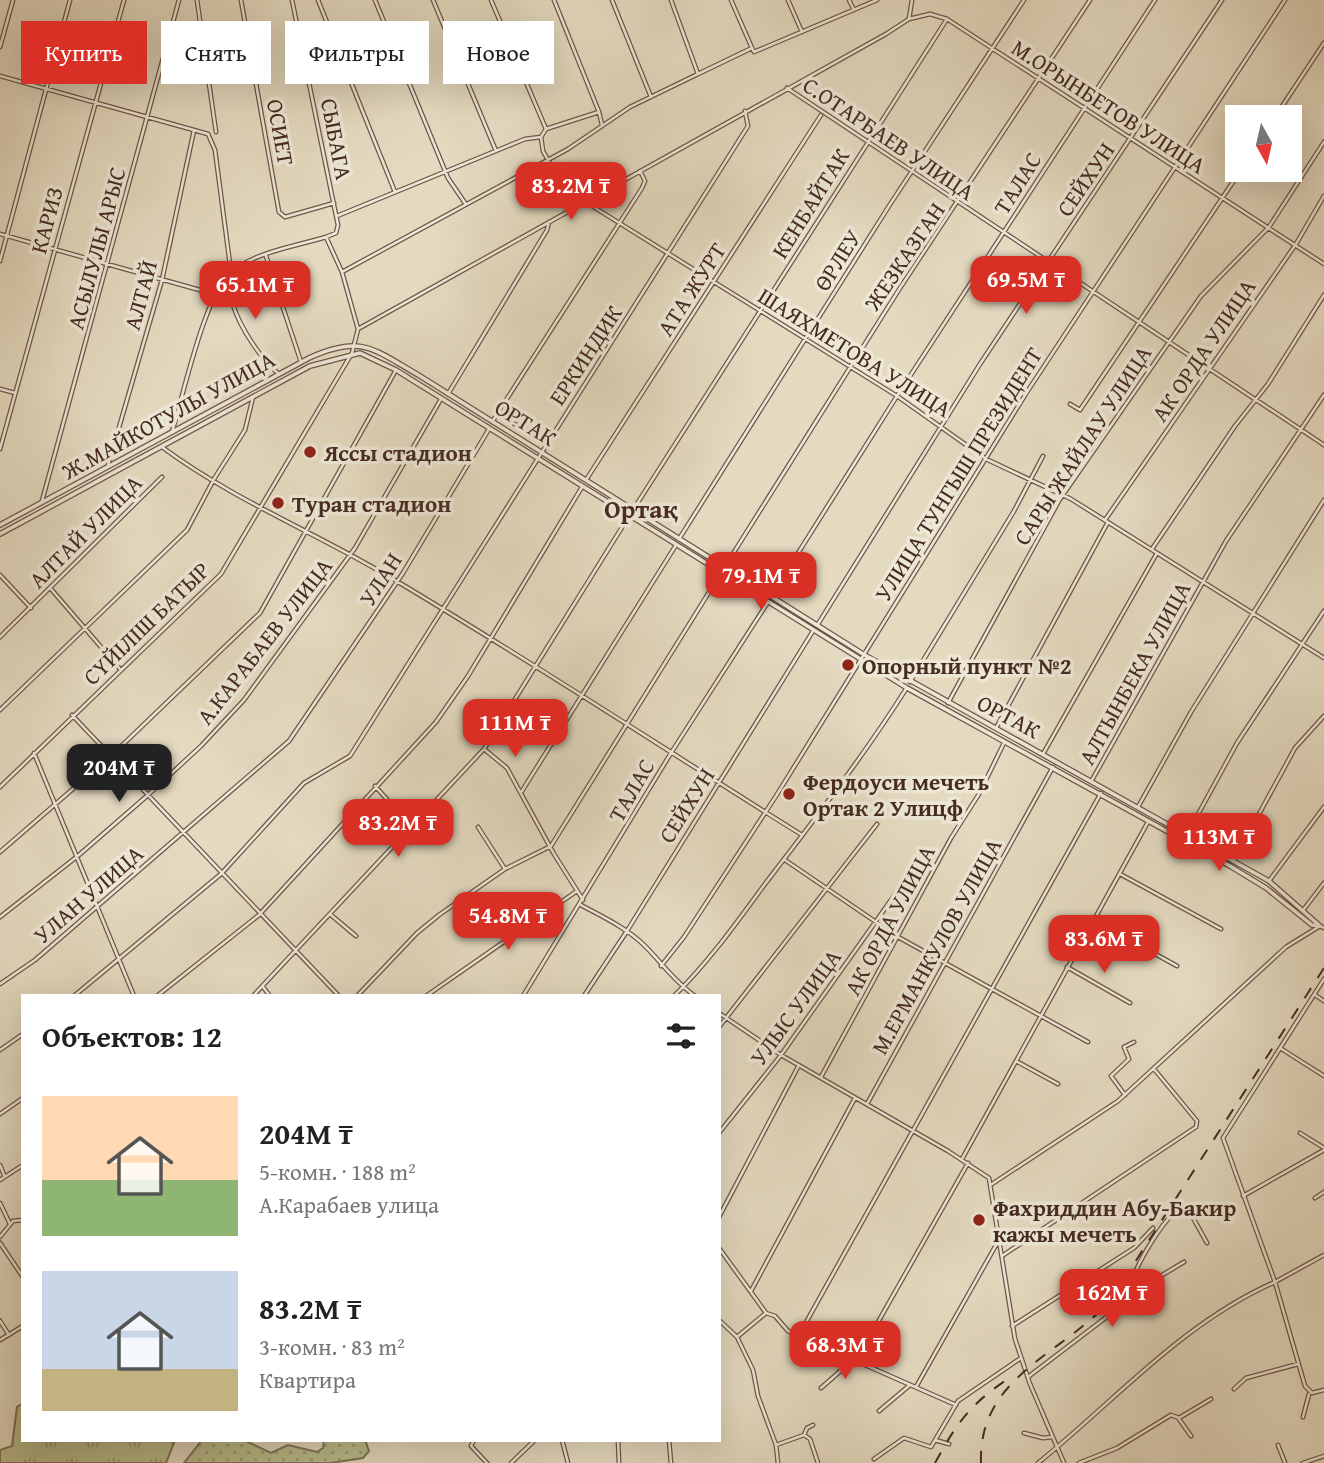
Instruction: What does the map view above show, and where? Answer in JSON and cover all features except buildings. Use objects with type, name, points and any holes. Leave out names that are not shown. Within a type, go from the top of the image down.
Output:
[{"type":"street","points":[[0,47],[13,0]]},
{"type":"street","points":[[0,261],[70,0]]},
{"type":"street","name":"КАРИЗ","points":[[0,449],[124,0]]},
{"type":"street","name":"АСЫЛУЛЫ АРЫС","points":[[41,504],[109,265],[179,0]]},
{"type":"street","points":[[197,0],[216,132]]},
{"type":"street","name":"ОСИЕТ","points":[[241,0],[279,212],[285,217],[334,203]]},
{"type":"street","name":"СЫБАГА","points":[[292,0],[337,216]]},
{"type":"street","points":[[318,0],[395,192]]},
{"type":"street","points":[[375,0],[447,172],[465,203]]},
{"type":"street","points":[[433,0],[496,151]]},
{"type":"street","points":[[491,0],[546,129]]},
{"type":"street","points":[[554,0],[602,125]]},
{"type":"street","points":[[612,0],[651,97]]},
{"type":"street","points":[[671,0],[698,74]]},
{"type":"street","points":[[731,0],[754,52],[877,0]]},
{"type":"street","points":[[788,0],[802,32]]},
{"type":"street","points":[[849,0],[854,11]]},
{"type":"street","points":[[909,19],[912,0]]},
{"type":"street","name":"ӨРЛЕУ","points":[[679,539],[1024,0]]},
{"type":"street","name":"ЖЕЗКАЗГАН","points":[[724,568],[900,288],[958,204],[1090,0]]},
{"type":"street","name":"ТАЛАС","points":[[771,596],[897,396],[1156,0]]},
{"type":"street","name":"СЕЙХУН","points":[[818,624],[1046,264],[1222,0]]},
{"type":"street","name":"УЛИЦА ТУНГЫШ ПРЕЗИДЕНТ","points":[[661,966],[684,937],[765,812],[986,458],[1285,0]]},
{"type":"street","points":[[326,237],[342,272],[358,329],[909,19],[930,14],[947,19]]},
{"type":"street","name":"М.ОРЫНБЕТОВ УЛИЦА","points":[[947,19],[1324,264]]},
{"type":"street","name":"КЕНБАЙТАК","points":[[633,510],[707,390],[761,312],[947,19]]},
{"type":"street","points":[[1283,105],[1324,43]]},
{"type":"street","points":[[342,272],[568,149],[602,125],[651,97],[752,48]]},
{"type":"street","points":[[0,76],[208,134],[215,150],[231,272]]},
{"type":"street","name":"С.ОТАРБАЕВ УЛИЦА","points":[[787,88],[1046,264],[1324,445]]},
{"type":"street","name":"ЕРКИНДИК","points":[[221,874],[304,783],[350,756],[748,126],[745,110]]},
{"type":"street","points":[[574,207],[547,159],[541,137],[546,129],[599,112]]},
{"type":"street","name":"АТА ЖУРТ","points":[[586,480],[822,114]]},
{"type":"street","name":"АЛТАЙ","points":[[107,467],[162,279],[194,130]]},
{"type":"street","points":[[172,432],[214,294],[231,272],[265,256],[335,233],[337,216],[525,139],[541,137]]},
{"type":"street","name":"САРЫ ЖАЙЛАУ УЛИЦА","points":[[948,703],[1064,495],[1186,318],[1213,282],[1269,227],[1324,142]]},
{"type":"street","points":[[492,422],[642,188],[645,181],[640,171]]},
{"type":"street","points":[[1070,404],[1080,410],[1233,182]]},
{"type":"street","name":"АК ОРДА УЛИЦА","points":[[996,728],[1107,521],[1207,370],[1296,244],[1324,195]]},
{"type":"street","name":"ШАЯХМЕТОВА УЛИЦА","points":[[584,201],[897,396],[986,458],[1030,482],[1064,495],[1324,658]]},
{"type":"street","points":[[448,394],[534,253],[547,230],[549,220]]},
{"type":"street","points":[[0,234],[214,294],[233,305],[236,316],[270,368],[279,374]]},
{"type":"street","points":[[265,256],[301,362]]},
{"type":"street","points":[[1152,549],[1235,426],[1255,401],[1324,295]]},
{"type":"street","name":"СҮЙІЛІШ БАТЫР","points":[[0,787],[120,668],[222,573],[352,353],[358,329]]},
{"type":"street","name":"ОРТАК","points":[[355,344],[376,351],[448,394],[910,682],[1092,780],[1269,881],[1322,927]]},
{"type":"street","name":"Ж.МАЙКОТУЛЫ УЛИЦА","points":[[0,525],[301,362],[330,349],[355,344]]},
{"type":"street","name":"ОРТАК","points":[[352,353],[374,357],[396,370],[907,688],[1184,840],[1266,888],[1312,925],[1322,927]]},
{"type":"street","name":"Ж.МАЙКОТУЛЫ УЛИЦА","points":[[0,534],[310,366],[352,353]]},
{"type":"street","points":[[0,852],[111,757],[260,613],[396,370]]},
{"type":"street","points":[[0,388],[15,393]]},
{"type":"street","name":"АЛТЫНБЕКА УЛИЦА","points":[[1092,780],[1226,541],[1324,395]]},
{"type":"street","points":[[0,710],[187,530],[214,479],[245,430],[250,419],[253,396]]},
{"type":"street","name":"А.КАРАБАЕВ УЛИЦА","points":[[0,917],[79,855],[148,795],[201,746],[244,700],[352,554],[442,399]]},
{"type":"street","points":[[498,413],[546,444]]},
{"type":"street","points":[[201,416],[204,422]]},
{"type":"street","name":"УЛАН","points":[[289,741],[397,581],[489,429]]},
{"type":"street","points":[[162,446],[261,507],[352,554],[397,581],[802,835]]},
{"type":"street","points":[[910,682],[960,603],[1043,456]]},
{"type":"street","name":"АЛТАЙ УЛИЦА","points":[[0,637],[162,477]]},
{"type":"street","points":[[160,994],[259,915],[436,722],[491,639],[582,486]]},
{"type":"street","points":[[1138,807],[1191,712],[1324,500]]},
{"type":"street","points":[[255,994],[484,749],[630,516]]},
{"type":"street","points":[[522,791],[676,545]]},
{"type":"street","points":[[1043,754],[1157,553]]},
{"type":"street","points":[[359,994],[417,933],[505,869],[551,846],[721,573]]},
{"type":"street","points":[[0,575],[31,608]]},
{"type":"street","points":[[51,589],[83,630],[120,668]]},
{"type":"street","name":"ТАЛАС","points":[[524,994],[670,753],[714,690],[768,602]]},
{"type":"street","points":[[1184,840],[1237,743],[1324,611]]},
{"type":"street","name":"СЕЙХУН","points":[[585,994],[813,631]]},
{"type":"street","points":[[676,994],[784,859],[883,728],[907,688]]},
{"type":"street","points":[[72,715],[259,915],[337,994]]},
{"type":"street","points":[[1234,860],[1295,748],[1324,718]]},
{"type":"street","name":"УЛАН УЛИЦА","points":[[0,984],[35,960],[289,741]]},
{"type":"street","name":"АК ОРДА УЛИЦА","points":[[821,1077],[951,838],[979,794],[1005,741]]},
{"type":"street","points":[[484,749],[507,768],[583,900]]},
{"type":"street","points":[[34,752],[99,903],[133,994]]},
{"type":"street","name":"М.ЕРМАНКУЛОВ УЛИЦА","points":[[867,1104],[1053,766]]},
{"type":"street","points":[[375,786],[393,806],[417,819]]},
{"type":"street","points":[[799,1335],[1101,793]]},
{"type":"street","points":[[1269,881],[1324,807]]},
{"type":"street","points":[[962,1159],[1149,820]]},
{"type":"street","points":[[721,1025],[877,824]]},
{"type":"street","points":[[478,827],[505,869]]},
{"type":"street","points":[[784,859],[898,937],[1088,1042]]},
{"type":"street","name":"УЛЫС УЛИЦА","points":[[721,1130],[781,1055],[918,862]]},
{"type":"street","points":[[76,994],[221,874]]},
{"type":"street","points":[[1120,874],[1221,929]]},
{"type":"street","points":[[1304,909],[1324,883]]},
{"type":"street","points":[[429,994],[577,891]]},
{"type":"street","points":[[580,905],[627,931],[692,994]]},
{"type":"street","points":[[331,915],[356,936]]},
{"type":"street","points":[[1094,920],[1177,966]]},
{"type":"street","points":[[992,1184],[1125,1095],[1286,947],[1322,927]]},
{"type":"street","points":[[1067,967],[1130,1003]]},
{"type":"street","points":[[1303,1417],[1309,1392],[1298,1364],[1275,1282],[1223,1138],[1324,979]]},
{"type":"street","points":[[262,986],[268,994]]},
{"type":"street","points":[[1314,995],[1324,1001]]},
{"type":"street","points":[[721,1014],[781,1055],[985,1174],[992,1184],[1012,1326],[1028,1377],[1064,1463]]},
{"type":"street","points":[[0,1050],[21,1035]]},
{"type":"street","points":[[1125,1095],[1111,1076],[1129,1059],[1124,1047],[1134,1042]]},
{"type":"street","points":[[1280,1048],[1324,1076]]},
{"type":"street","points":[[1016,1061],[1058,1084]]},
{"type":"street","points":[[721,1213],[799,1065]]},
{"type":"street","points":[[1002,1256],[1196,1127],[1197,1121],[1154,1069]]},
{"type":"street","points":[[751,1291],[855,1098]]},
{"type":"street","points":[[0,1114],[21,1099]]},
{"type":"street","points":[[1243,1196],[1324,1149],[1300,1133]]},
{"type":"street","points":[[821,1388],[854,1360],[968,1163]]},
{"type":"street","points":[[0,1165],[4,1177]]},
{"type":"street","points":[[0,1180],[21,1165]]},
{"type":"street","points":[[1315,1198],[1324,1192]]},
{"type":"street","points":[[0,1203],[10,1224]]},
{"type":"street","points":[[1126,1302],[1130,1282],[1141,1261],[1180,1206],[1187,1207],[1208,1243]]},
{"type":"street","points":[[0,1237],[10,1224],[21,1221]]},
{"type":"street","points":[[1012,1326],[1134,1248],[1153,1228]]},
{"type":"street","points":[[916,1387],[1000,1238]]},
{"type":"street","points":[[0,1243],[21,1274]]},
{"type":"street","points":[[721,1251],[766,1313],[775,1316],[788,1331],[956,1405]]},
{"type":"street","points":[[1038,1463],[1159,1354],[1192,1330],[1324,1255]]},
{"type":"street","points":[[1028,1377],[1126,1302],[1184,1262]]},
{"type":"street","points":[[737,1336],[766,1313]]},
{"type":"street","points":[[0,1321],[9,1335]]},
{"type":"street","points":[[721,1322],[737,1336],[753,1370],[758,1396],[776,1445],[778,1463]]},
{"type":"street","points":[[0,1340],[21,1327]]},
{"type":"street","points":[[874,1459],[904,1438],[931,1447],[956,1405],[1022,1358]]},
{"type":"street","points":[[1234,1388],[1246,1378],[1298,1364]]},
{"type":"street","points":[[878,1411],[910,1385]]},
{"type":"street","points":[[1309,1392],[1324,1390]]},
{"type":"street","points":[[1179,1418],[1211,1399]]},
{"type":"street","points":[[1079,1463],[1117,1448],[1171,1415],[1179,1418],[1191,1436]]},
{"type":"street","points":[[776,1445],[804,1435],[813,1425]]},
{"type":"street","points":[[1024,1433],[1043,1438],[1052,1437]]},
{"type":"street","points":[[804,1435],[810,1439],[818,1463]]},
{"type":"street","points":[[934,1439],[949,1444]]},
{"type":"street","points":[[472,1442],[470,1444],[476,1453],[487,1463]]},
{"type":"street","points":[[511,1463],[533,1442]]},
{"type":"street","points":[[563,1442],[569,1463]]},
{"type":"street","points":[[618,1442],[619,1463]]},
{"type":"street","points":[[669,1442],[671,1463]]},
{"type":"street","points":[[1278,1445],[1285,1463]]},
{"type":"street","points":[[1303,1463],[1324,1456]]},
{"type":"green space","points":[[21,1404],[21,1442],[174,1442],[166,1463],[0,1463],[0,1450],[12,1446],[17,1407]]},
{"type":"green space","points":[[200,1442],[248,1442],[271,1453],[288,1445],[317,1452],[323,1448],[324,1442],[366,1442],[369,1451],[363,1458],[331,1463],[184,1463]]},
{"type":"railway","points":[[981,1463],[984,1434],[993,1409],[1008,1388],[1026,1370],[1110,1301],[1324,968]]},
{"type":"railway","points":[[935,1463],[964,1417],[1005,1381]]},
{"type":"place","name":"Яссы стадион","points":[[310,452]]},
{"type":"place","name":"Туран стадион","points":[[278,503]]},
{"type":"place","name":"Опорный пункт №2","points":[[848,665]]},
{"type":"place","name":"Фердоуси мечеть Ортак 2 Улицф","points":[[789,794]]},
{"type":"place","name":"Фахриддин Абу-Бакир кажы мечеть","points":[[979,1220]]},
{"type":"district","name":"Ортақ","points":[[641,508]]}]
